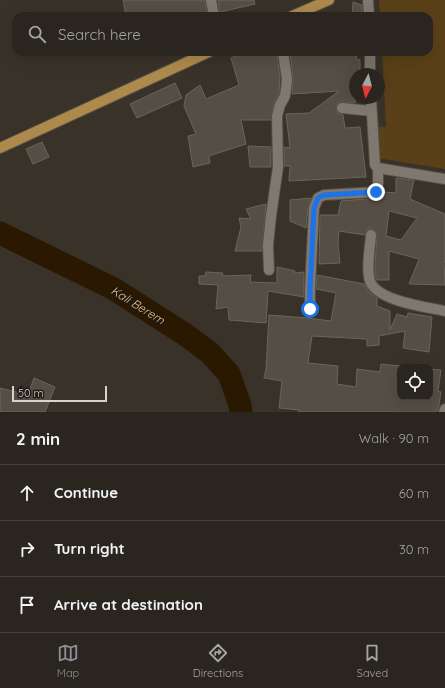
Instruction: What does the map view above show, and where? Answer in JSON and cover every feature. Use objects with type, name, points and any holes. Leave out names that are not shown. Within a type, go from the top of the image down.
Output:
[{"type":"main road","points":[[301,12],[329,0]]},
{"type":"main road","points":[[0,148],[200,56]]},
{"type":"street","points":[[211,0],[213,12]]},
{"type":"street","points":[[368,0],[369,12]]},
{"type":"street","points":[[269,270],[270,230],[278,167],[277,116],[280,105],[285,96],[287,79],[284,56]]},
{"type":"street","points":[[370,56],[370,68]]},
{"type":"street","points":[[310,309],[314,208],[318,198],[324,195],[376,192],[378,189],[378,168],[374,161],[371,104]]},
{"type":"street","points":[[342,108],[371,111]]},
{"type":"street","points":[[378,168],[445,179]]},
{"type":"street","points":[[370,235],[370,282],[376,291],[390,298],[445,311]]},
{"type":"shaded area","points":[[379,0],[445,0],[445,169],[377,158],[374,126],[386,127],[385,68],[383,68],[382,56],[433,56],[433,12],[380,12]]},
{"type":"building","points":[[123,0],[205,0],[207,12],[125,12]]},
{"type":"building","points":[[218,0],[254,0],[255,4],[220,12]]},
{"type":"building","points":[[353,2],[362,5],[362,12],[352,12]]},
{"type":"building","points":[[236,56],[277,56],[280,79],[279,94],[274,103],[271,120],[241,120],[246,144],[209,156],[210,163],[193,167],[188,136],[196,134],[184,106],[186,95],[200,85],[206,99],[239,85],[231,58]]},
{"type":"building","points":[[290,56],[356,56],[356,59],[360,60],[360,68],[349,68],[349,103],[340,102],[337,104],[336,108],[338,113],[343,115],[345,128],[360,127],[366,177],[289,181],[290,166],[284,166],[284,147],[290,148],[286,114],[309,113],[339,91],[292,94],[293,78]]},
{"type":"building","points":[[175,83],[182,98],[137,118],[130,104]]},
{"type":"building","points":[[42,142],[49,157],[33,164],[26,149]]},
{"type":"building","points":[[248,146],[271,147],[271,167],[250,167]]},
{"type":"building","points":[[396,178],[414,180],[410,199],[445,214],[445,285],[409,284],[419,259],[389,251],[389,280],[377,280],[375,275],[375,265],[377,232],[372,229],[368,229],[365,235],[339,231],[338,243],[340,263],[319,264],[320,215],[338,215],[341,201],[377,198],[384,192],[396,193]],"holes":[[[389,211],[417,218],[401,240],[386,236]]]},
{"type":"building","points":[[311,198],[308,207],[306,228],[290,221],[290,200]]},
{"type":"building","points":[[266,204],[262,251],[235,251],[241,227],[239,218],[251,219],[246,209]]},
{"type":"building","points":[[277,267],[295,271],[295,273],[304,272],[304,297],[268,291],[266,323],[229,320],[228,307],[216,309],[218,285],[199,284],[199,276],[205,276],[206,272],[223,273],[222,276],[251,275],[250,282],[277,283]]},
{"type":"building","points":[[317,275],[364,284],[369,292],[377,298],[377,306],[390,311],[390,330],[397,314],[407,317],[408,313],[432,317],[429,352],[403,348],[405,331],[379,336],[379,345],[367,346],[367,339],[312,336],[308,363],[338,366],[337,384],[356,387],[357,369],[380,372],[381,364],[397,366],[397,400],[433,400],[433,369],[441,370],[438,391],[441,392],[438,411],[299,412],[299,410],[279,408],[282,381],[264,378],[266,369],[269,315],[331,321],[336,293],[316,289]]},
{"type":"building","points":[[34,378],[55,387],[45,412],[0,412],[0,388],[28,395]]},
{"type":"waterway","name":"Kali Berem","points":[[0,233],[114,289],[186,335],[210,353],[229,374],[241,412]]},
{"type":"route","points":[[310,309],[311,251],[314,208],[318,198],[324,195],[376,192]]}]
